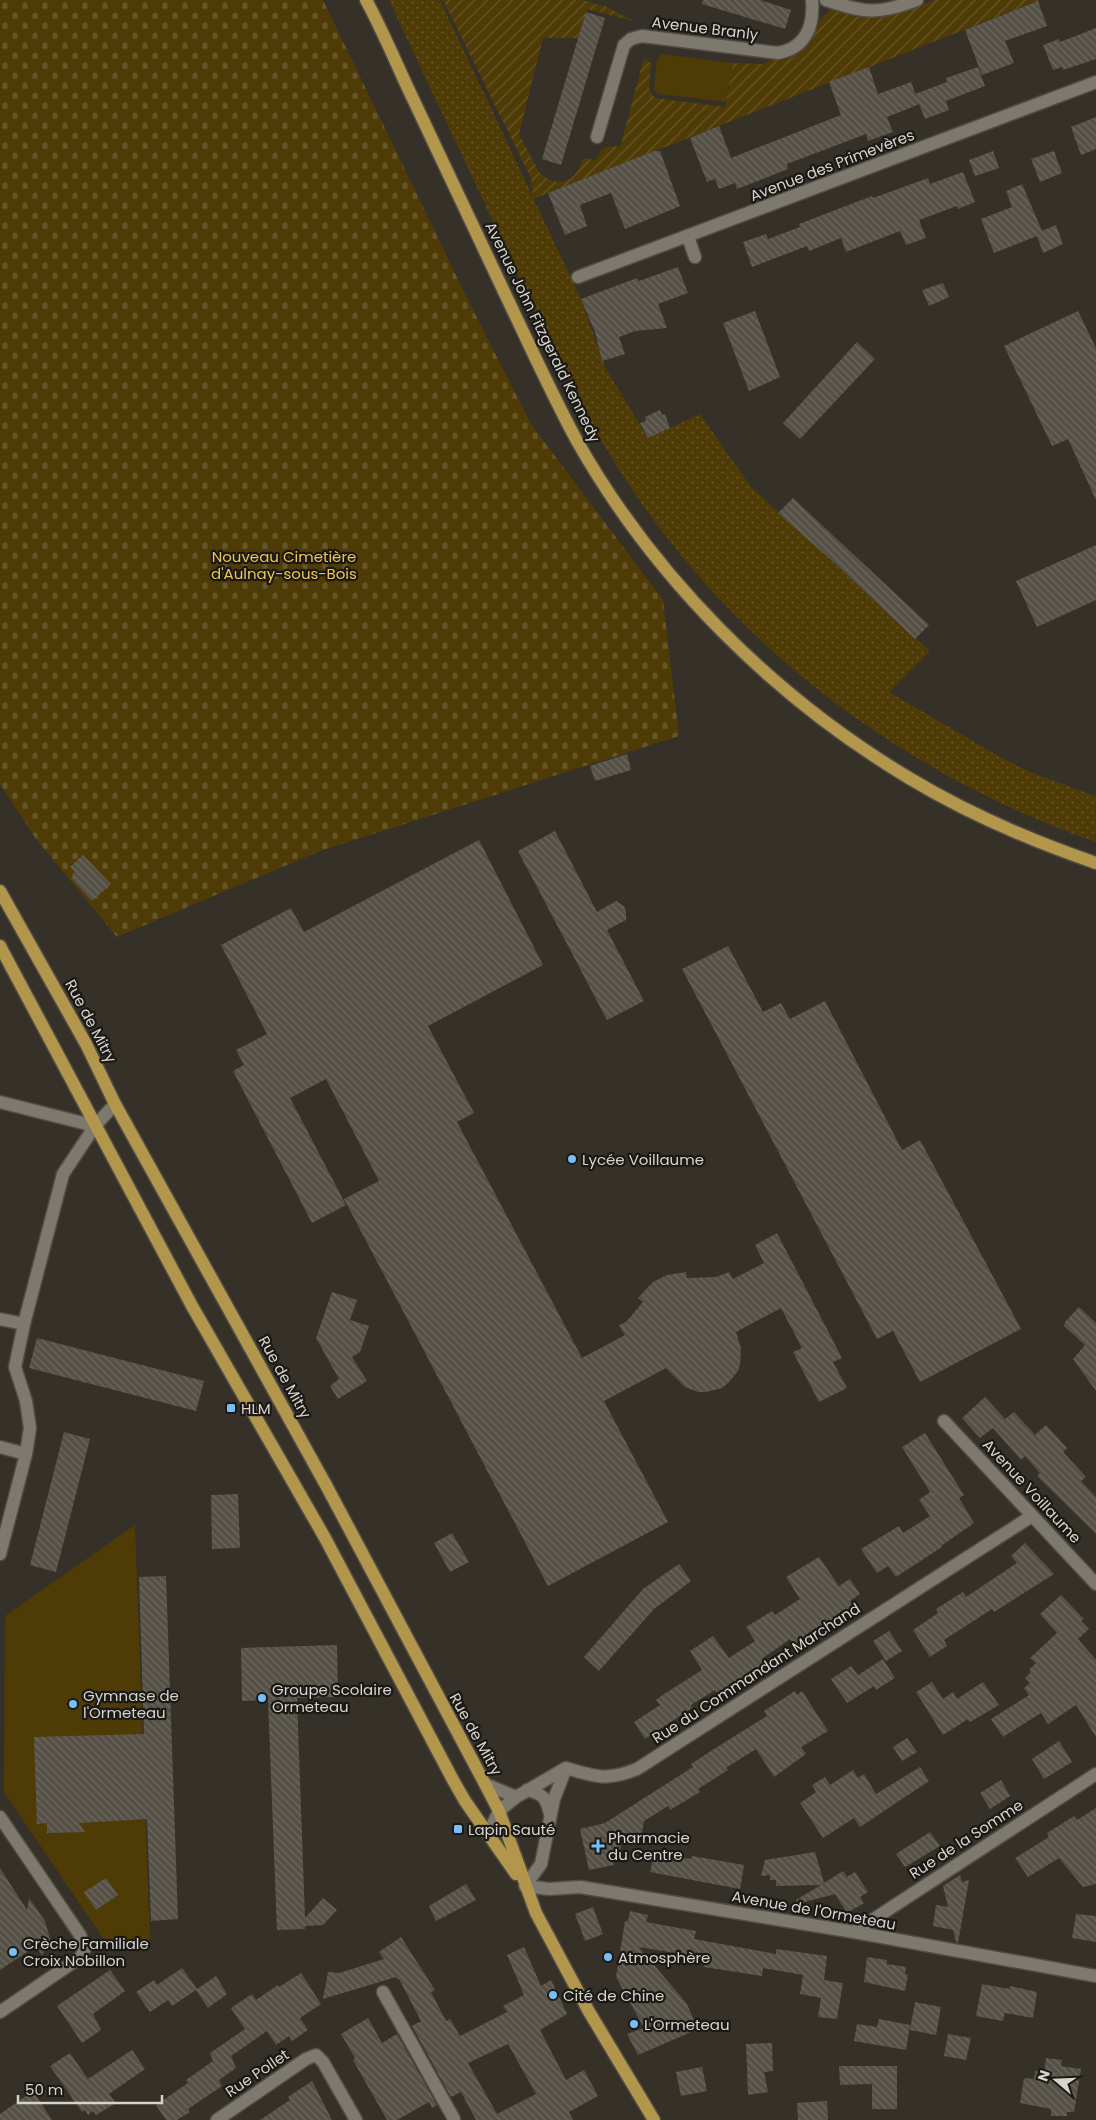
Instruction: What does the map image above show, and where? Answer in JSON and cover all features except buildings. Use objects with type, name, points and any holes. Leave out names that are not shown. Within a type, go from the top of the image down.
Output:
[{"type":"main road","name":"Avenue John Fitzgerald Kennedy","points":[[366,0],[556,400],[598,477],[682,588],[750,658],[798,701],[835,729],[892,767],[954,803],[987,819],[1063,852],[1096,863]]},
{"type":"main road","name":"Rue de Mitry","points":[[0,891],[86,1044],[116,1104],[322,1478],[485,1784],[499,1811],[536,1913],[588,2010],[654,2120]]},
{"type":"main road","name":"Rue de Mitry","points":[[0,946],[192,1306],[325,1538],[461,1794],[525,1886]]},
{"type":"street","name":"Avenue Branly","points":[[597,137],[624,45],[631,40],[642,36],[778,54],[789,52],[799,45],[814,18],[812,0]]},
{"type":"street","points":[[826,0],[855,9],[873,12],[894,8],[917,0]]},
{"type":"street","name":"Avenue des Primevères","points":[[578,277],[1096,82]]},
{"type":"street","points":[[688,237],[694,257]]},
{"type":"street","points":[[0,1102],[95,1126]]},
{"type":"street","points":[[0,1554],[26,1454],[29,1418],[15,1367],[24,1324],[63,1174],[95,1126],[116,1104]]},
{"type":"street","points":[[0,1319],[24,1324]]},
{"type":"street","name":"Avenue Voillaume","points":[[944,1421],[1096,1584]]},
{"type":"street","points":[[0,1447],[26,1454]]},
{"type":"street","name":"Rue du Commandant Marchand","points":[[566,1768],[604,1778],[622,1775],[636,1769],[1032,1516]]},
{"type":"street","points":[[488,1834],[499,1811],[516,1797],[566,1768]]},
{"type":"street","points":[[525,1886],[541,1864],[554,1799],[566,1768]]},
{"type":"street","name":"Rue de la Somme","points":[[854,1932],[1096,1774]]},
{"type":"street","points":[[485,1784],[516,1797]]},
{"type":"street","points":[[527,1790],[540,1793],[547,1802],[550,1816]]},
{"type":"street","points":[[0,1817],[80,1935],[85,1948],[81,1957],[0,2012]]},
{"type":"street","name":"Avenue de l'Ormeteau","points":[[525,1886],[549,1889],[580,1887],[854,1932],[1096,1976]]},
{"type":"street","points":[[383,1992],[453,2120]]},
{"type":"street","name":"Rue Pollet","points":[[217,2120],[306,2059],[316,2055],[323,2062],[356,2120]]},
{"type":"green space","name":"Nouveau Cimetière d'Aulnay-sous-Bois","points":[[0,0],[323,0],[466,296],[531,424],[663,600],[679,736],[320,851],[117,937],[36,839],[0,784]]},
{"type":"green space","points":[[389,0],[440,0],[581,299],[606,369],[648,438],[700,414],[751,487],[930,651],[889,692],[1002,758],[1030,772],[1096,796],[1096,842],[1024,813],[953,779],[886,739],[823,693],[763,643],[709,587],[659,527],[600,439],[549,340]]},
{"type":"green space","points":[[443,0],[583,0],[607,7],[633,21],[587,9],[578,38],[543,38],[519,134],[539,172],[546,178],[560,182],[572,178],[577,173],[583,158],[596,160],[600,152],[605,148],[611,146],[620,147],[644,58],[651,63],[649,90],[655,98],[725,107],[733,63],[764,64],[770,60],[793,57],[811,42],[821,18],[831,10],[837,10],[856,17],[880,18],[935,0],[1040,0],[533,199],[531,178]]},
{"type":"green space","points":[[662,54],[733,63],[726,102],[659,94],[654,90],[657,59]]},
{"type":"green space","name":"Gymnase de l'Ormeteau","points":[[135,1525],[150,1941],[105,1941],[4,1792],[5,1616]]},
{"type":"place","name":"Lycée Voillaume","points":[[572,1159]]},
{"type":"place","name":"HLM","points":[[231,1408]]},
{"type":"place","name":"Groupe Scolaire Ormeteau","points":[[262,1698]]},
{"type":"place","name":"Gymnase de l'Ormeteau","points":[[73,1704]]},
{"type":"place","name":"Lapin Sauté","points":[[458,1829]]},
{"type":"place","name":"Pharmacie du Centre","points":[[598,1846]]},
{"type":"place","name":"Crèche Familiale Croix Nobillon","points":[[13,1952]]},
{"type":"place","name":"Atmosphère","points":[[608,1957]]},
{"type":"place","name":"Cité de Chine","points":[[553,1995]]},
{"type":"place","name":"L'Ormeteau","points":[[634,2024]]}]
